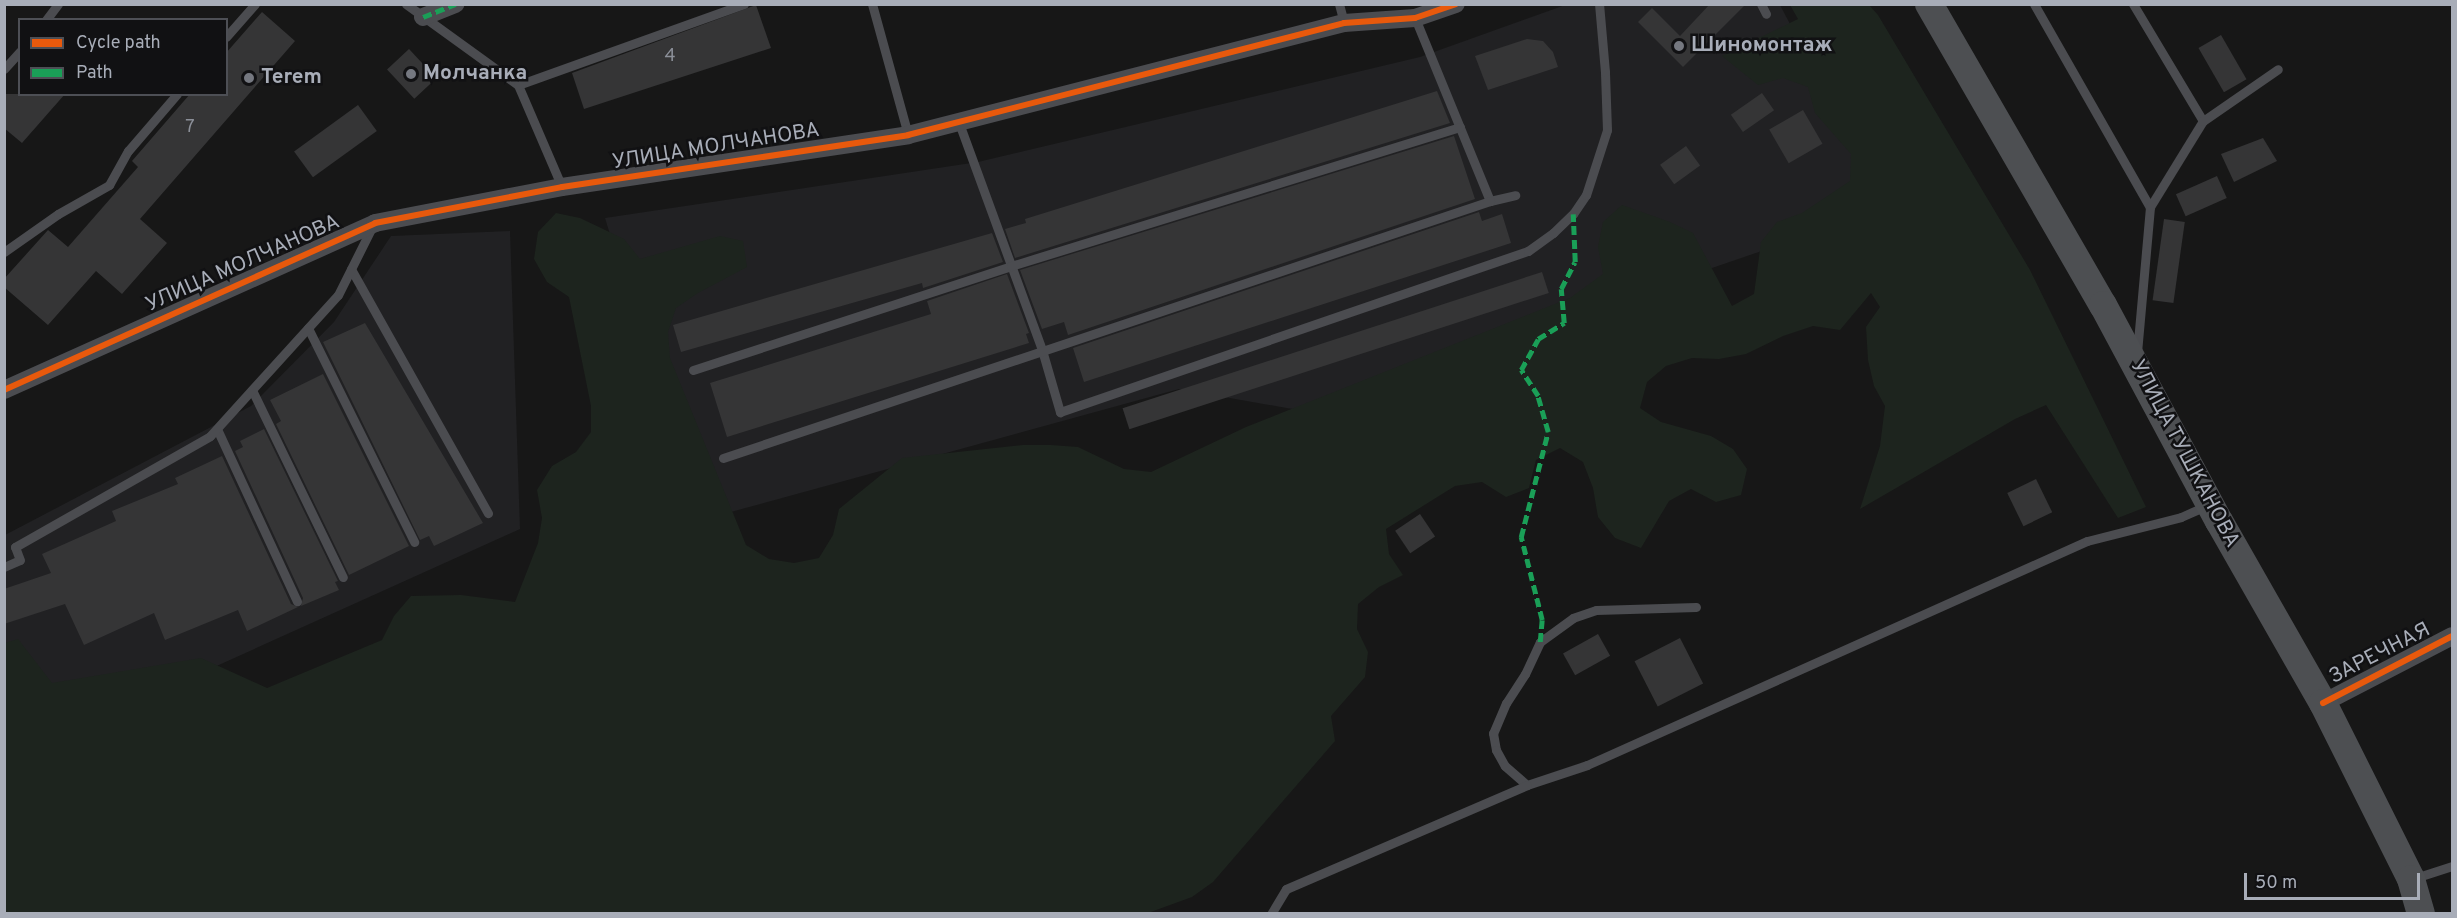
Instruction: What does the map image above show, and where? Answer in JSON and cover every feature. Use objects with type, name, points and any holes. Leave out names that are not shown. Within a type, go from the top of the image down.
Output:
[{"type":"main road","name":"УЛИЦА ТУШКАНОВА","points":[[1929,4],[2136,365],[2210,504],[2323,702],[2410,879],[2421,914]]},
{"type":"street","points":[[423,17],[455,4]]},
{"type":"street","name":"УЛИЦА МОЛЧАНОВА","points":[[4,390],[375,223],[562,187],[908,135],[1344,23],[1415,18],[1456,4]]},
{"type":"street","name":"ЗАРЕЧНАЯ","points":[[2323,702],[2452,636]]},
{"type":"lane","points":[[48,18],[58,4]]},
{"type":"lane","points":[[228,35],[255,4]]},
{"type":"lane","points":[[406,4],[518,85],[562,187]]},
{"type":"lane","points":[[518,85],[744,4]]},
{"type":"lane","points":[[872,4],[908,135]]},
{"type":"lane","points":[[1339,4],[1344,23]]},
{"type":"lane","points":[[1761,4],[1766,14]]},
{"type":"lane","points":[[2034,4],[2150,207]]},
{"type":"lane","points":[[2133,4],[2203,121]]},
{"type":"lane","points":[[959,123],[1041,350],[1060,412],[1528,251],[1573,214],[1586,195],[1593,179],[1606,130],[1600,5]]},
{"type":"lane","points":[[1415,18],[1490,201]]},
{"type":"lane","points":[[4,69],[18,53]]},
{"type":"lane","points":[[2136,365],[2150,207],[2203,121],[2278,69]]},
{"type":"lane","points":[[4,252],[58,214],[109,185],[128,151],[175,96]]},
{"type":"lane","points":[[693,370],[1011,266],[1460,127]]},
{"type":"lane","points":[[723,458],[1041,350],[1490,201],[1515,195]]},
{"type":"lane","points":[[4,567],[20,560],[15,547],[210,436],[338,296],[375,223]]},
{"type":"lane","points":[[351,270],[488,513]]},
{"type":"lane","points":[[308,328],[414,542]]},
{"type":"lane","points":[[252,390],[343,577]]},
{"type":"lane","points":[[217,429],[297,601]]},
{"type":"lane","points":[[1270,914],[1287,889],[1527,785],[1587,765],[2087,541],[2181,517],[2210,504]]},
{"type":"lane","points":[[1527,785],[1505,766],[1496,750],[1493,734],[1506,703],[1525,674],[1540,642],[1573,618],[1596,610],[1696,607]]},
{"type":"lane","points":[[2410,879],[2452,866]]},
{"type":"shaded area","points":[[1568,4],[1780,5],[1887,208],[1298,410],[1179,389],[698,521],[605,218],[978,162],[1420,57]]},
{"type":"shaded area","points":[[1790,5],[1869,5],[1878,15],[2030,270],[2146,507],[2118,518],[2046,405],[2015,419],[1860,509],[1880,446],[1885,406],[1874,386],[1868,360],[1866,327],[1880,307],[1871,293],[1840,330],[1813,326],[1783,336],[1746,354],[1719,359],[1692,358],[1666,366],[1647,382],[1640,408],[1661,422],[1711,436],[1733,449],[1747,469],[1741,495],[1716,502],[1691,489],[1669,501],[1641,548],[1615,538],[1598,517],[1593,488],[1583,462],[1560,448],[1536,460],[1529,488],[1506,497],[1482,482],[1455,486],[1386,529],[1389,554],[1403,575],[1379,587],[1358,604],[1357,629],[1368,652],[1365,677],[1331,716],[1335,741],[1213,882],[1192,897],[1148,913],[5,913],[5,643],[18,639],[52,683],[201,658],[267,688],[382,640],[394,616],[411,596],[461,595],[515,602],[538,543],[542,518],[537,490],[552,466],[576,452],[591,432],[591,406],[569,297],[547,282],[534,259],[538,232],[556,213],[580,218],[624,239],[640,259],[720,236],[743,241],[747,267],[698,293],[676,308],[668,332],[670,358],[746,545],[769,559],[794,563],[819,558],[833,535],[839,509],[902,458],[1023,445],[1051,445],[1078,447],[1124,469],[1151,472],[1246,427],[1570,298],[1603,274],[1598,247],[1603,222],[1622,205],[1693,233],[1732,306],[1754,294],[1761,242],[1777,222],[1802,213],[1850,181],[1851,154],[1815,113],[1808,87],[1783,78],[1758,85],[1722,56],[1798,19]]},
{"type":"shaded area","points":[[510,231],[520,529],[150,696],[5,689],[5,535],[251,406],[334,322],[391,236]]},
{"type":"building","points":[[1710,4],[1746,4],[1683,67],[1638,22],[1652,8],[1680,36]]},
{"type":"building","points":[[756,5],[771,48],[584,109],[572,73]]},
{"type":"building","points":[[262,12],[295,41],[140,219],[167,243],[122,294],[96,271],[48,325],[4,287],[4,279],[48,230],[68,247],[138,167],[132,161],[188,96],[228,96],[228,51]]},
{"type":"building","points":[[2221,35],[2246,79],[2224,92],[2198,48]]},
{"type":"building","points":[[1527,39],[1543,41],[1553,52],[1558,67],[1488,90],[1475,56]]},
{"type":"building","name":"Молчанка","points":[[409,49],[436,78],[414,99],[387,69]]},
{"type":"building","points":[[1437,91],[1450,123],[1015,258],[1005,229],[1026,223],[1025,219]]},
{"type":"building","points":[[1762,93],[1774,110],[1743,132],[1731,115]]},
{"type":"building","points":[[4,94],[63,96],[22,143],[4,128]]},
{"type":"building","points":[[358,105],[377,131],[313,177],[294,151]]},
{"type":"building","points":[[1803,110],[1822,144],[1789,163],[1769,130]]},
{"type":"building","points":[[1454,136],[1475,199],[1068,335],[1064,322],[1042,329],[1020,270]]},
{"type":"building","points":[[2263,138],[2277,161],[2234,182],[2221,154]]},
{"type":"building","points":[[1686,146],[1700,165],[1674,184],[1660,165]]},
{"type":"building","points":[[2217,176],[2227,198],[2186,216],[2176,194]]},
{"type":"building","points":[[1479,212],[1482,221],[1502,214],[1511,243],[1084,382],[1073,348]]},
{"type":"building","points":[[2164,219],[2185,222],[2173,303],[2153,300]]},
{"type":"building","points":[[992,233],[1003,262],[923,288],[922,283],[681,352],[673,325]]},
{"type":"building","points":[[1542,272],[1549,293],[1129,429],[1123,408]]},
{"type":"building","points":[[1007,274],[1029,333],[1026,334],[1029,343],[727,437],[710,383],[931,314],[927,301]]},
{"type":"building","points":[[365,323],[483,523],[434,546],[429,536],[420,540],[323,342]]},
{"type":"building","points":[[323,374],[409,546],[349,575],[276,424],[281,421],[270,400]]},
{"type":"building","points":[[264,429],[338,581],[335,582],[339,590],[301,606],[303,598],[235,451],[243,447],[240,441]]},
{"type":"building","points":[[222,456],[291,604],[298,607],[247,631],[238,610],[165,640],[154,613],[84,645],[65,604],[4,624],[4,589],[51,573],[42,554],[116,521],[112,511],[178,484],[175,478]]},
{"type":"building","points":[[2036,479],[2052,512],[2023,526],[2007,493]]},
{"type":"building","points":[[1420,514],[1435,536],[1410,553],[1395,531]]},
{"type":"building","points":[[1598,634],[1610,656],[1575,675],[1563,653]]},
{"type":"building","points":[[1680,638],[1703,683],[1658,707],[1635,661]]},
{"type":"marked path","points":[[423,17],[455,4]]},
{"type":"marked path","points":[[1540,642],[1542,620],[1521,537],[1548,432],[1538,396],[1521,370],[1538,339],[1564,323],[1561,289],[1575,262],[1573,214]]},
{"type":"cycle path","points":[[4,390],[375,223],[562,187],[908,135],[1344,23],[1415,18],[1456,4]]},
{"type":"cycle path","points":[[2323,703],[2452,636]]},
{"type":"place","name":"Шиномонтаж","points":[[1679,46]]},
{"type":"place","name":"Молчанка","points":[[411,74]]},
{"type":"place","name":"Terem","points":[[249,78]]}]
